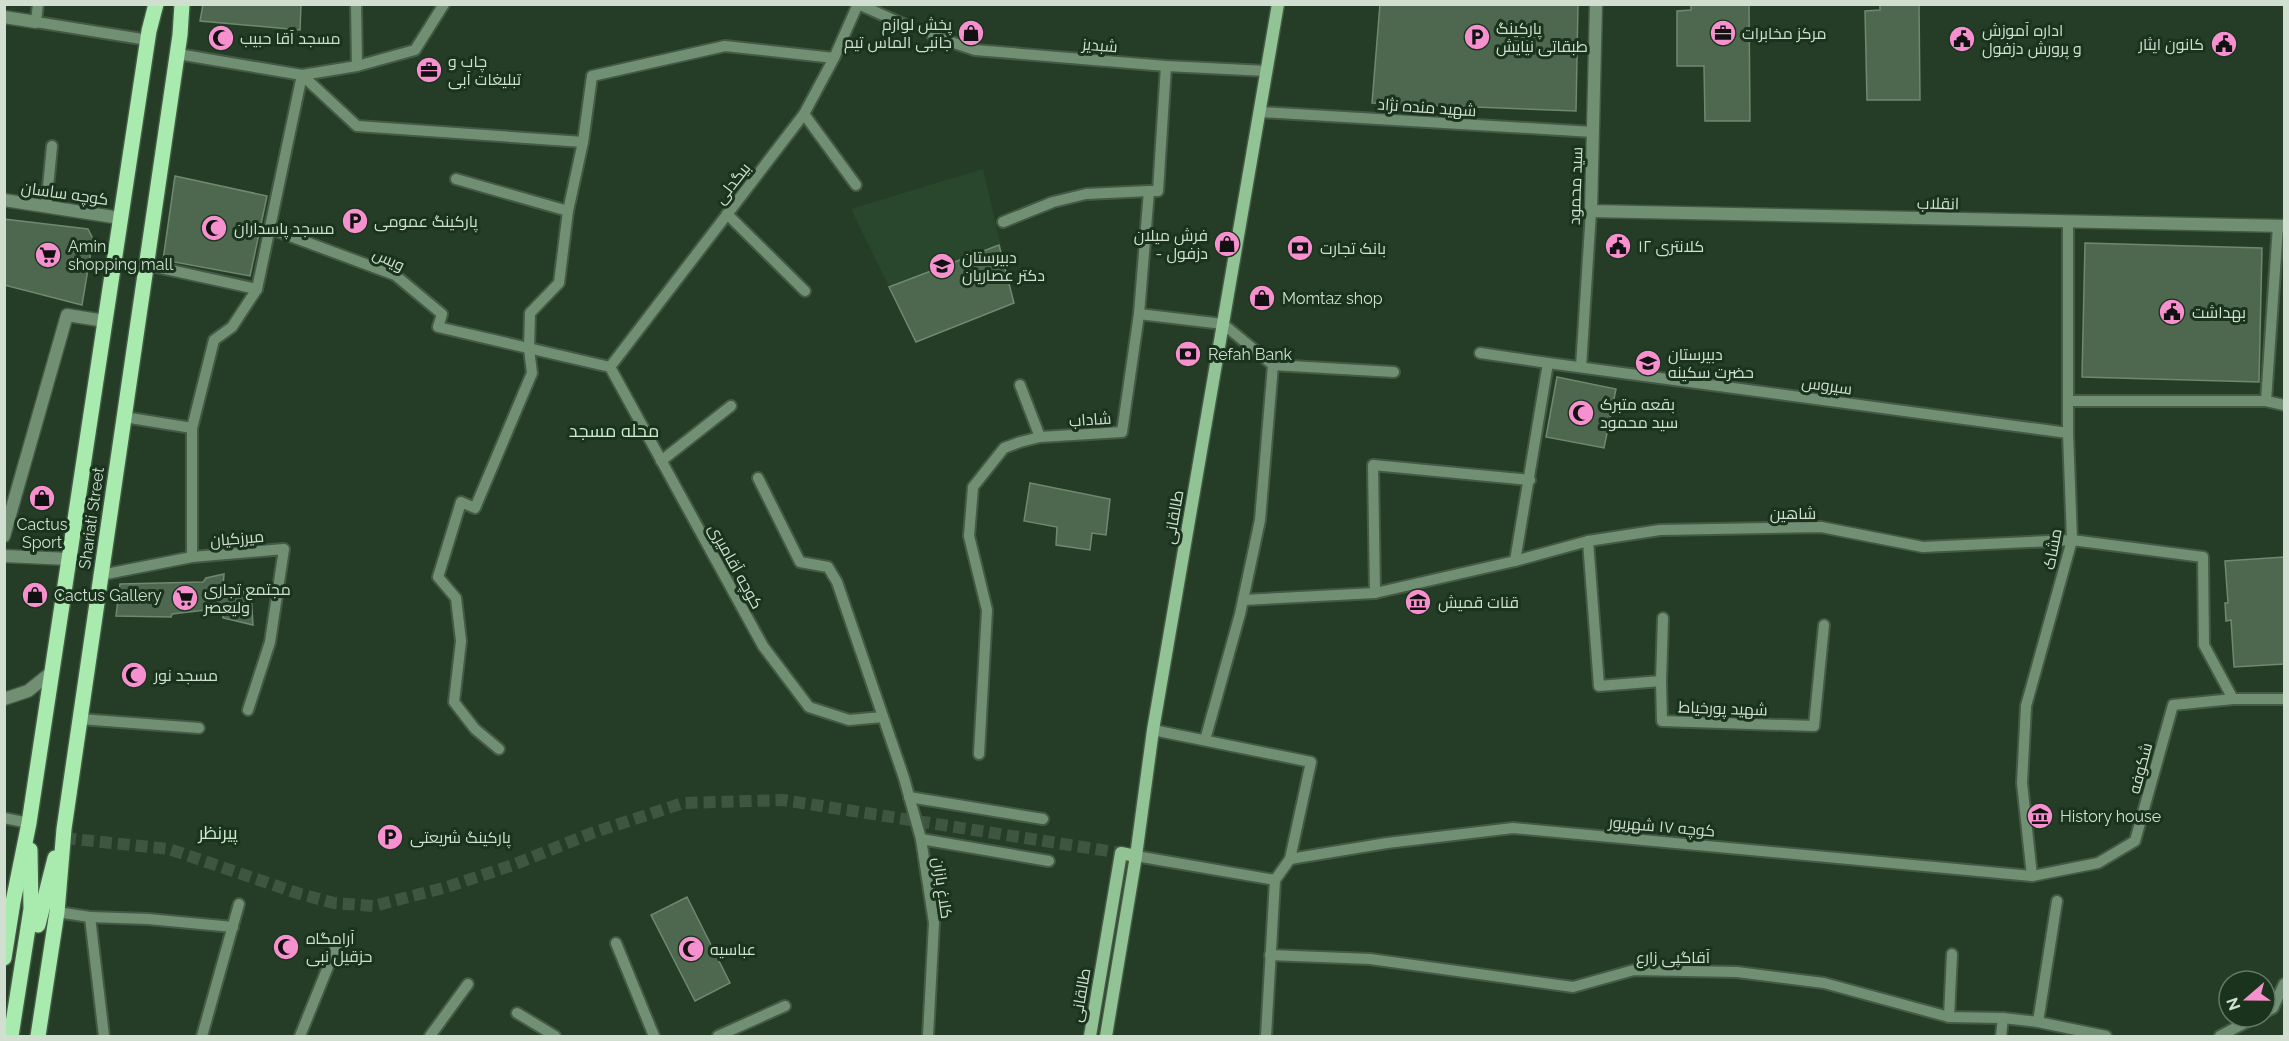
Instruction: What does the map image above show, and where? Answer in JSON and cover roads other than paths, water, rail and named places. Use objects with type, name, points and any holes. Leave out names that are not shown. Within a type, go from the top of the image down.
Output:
[{"type":"main road","name":"Shariati Street","points":[[4,958],[29,823],[53,671],[154,4]]},
{"type":"main road","name":"Shariati Street","points":[[38,1036],[57,912],[64,829],[184,4]]},
{"type":"main road","name":"طالقانی","points":[[1106,1036],[1136,856],[1153,730],[1278,4]]},
{"type":"main road","points":[[11,1036],[31,909],[29,823]]},
{"type":"main road","points":[[21,1036],[40,910],[64,829]]},
{"type":"main road","name":"طالقانی","points":[[1090,1036],[1121,853],[1136,856]]},
{"type":"street","name":"سید محمود","points":[[1591,211],[1596,4]]},
{"type":"street","points":[[4,17],[36,22]]},
{"type":"street","name":"کوچه ساسان","points":[[4,200],[120,218]]},
{"type":"street","name":"انقلاب","points":[[1591,211],[2281,226]]},
{"type":"street","points":[[5,533],[67,315],[105,321]]},
{"type":"street","points":[[4,556],[69,559]]},
{"type":"street","points":[[4,699],[28,691],[53,671]]},
{"type":"lane","points":[[38,4],[36,22],[148,36]]},
{"type":"lane","points":[[356,4],[357,66]]},
{"type":"lane","points":[[178,54],[302,75],[357,66],[415,50],[444,4]]},
{"type":"lane","points":[[858,4],[903,24]]},
{"type":"lane","name":"بیگدلی","points":[[610,367],[804,114],[834,58],[858,4]]},
{"type":"lane","name":"شبدیز","points":[[933,36],[975,50],[1166,66],[1267,70]]},
{"type":"lane","points":[[499,748],[475,729],[454,702],[461,641],[456,598],[438,577],[461,502],[475,508],[532,373],[530,313],[559,283],[568,211],[583,142],[592,76],[724,46],[834,58]]},
{"type":"lane","name":"شاداب","points":[[979,754],[987,610],[969,536],[973,487],[1005,448],[1029,439],[1122,432],[1139,314],[1149,191],[1158,191],[1166,66]]},
{"type":"lane","points":[[302,75],[357,126],[583,142]]},
{"type":"lane","points":[[192,557],[192,428],[214,340],[232,327],[257,289],[302,75]]},
{"type":"lane","name":"شهید منده نژاد","points":[[1260,112],[1593,132]]},
{"type":"lane","points":[[804,114],[856,185]]},
{"type":"lane","points":[[46,207],[52,146]]},
{"type":"lane","points":[[456,179],[568,211]]},
{"type":"lane","points":[[1003,222],[1053,202],[1086,194],[1149,191]]},
{"type":"lane","name":"سید محمود","points":[[1581,367],[1591,211]]},
{"type":"lane","points":[[728,214],[805,291]]},
{"type":"lane","name":"مشاک","points":[[2032,876],[2022,783],[2026,706],[2072,540],[2068,433],[2068,223]]},
{"type":"lane","points":[[2266,401],[2281,226]]},
{"type":"lane","name":"ویس","points":[[271,229],[395,275],[442,314],[438,327],[530,349]]},
{"type":"lane","points":[[147,265],[257,289]]},
{"type":"lane","points":[[1139,314],[1223,324],[1273,365],[1394,372]]},
{"type":"lane","points":[[530,349],[610,367]]},
{"type":"lane","name":"سیروس","points":[[1480,353],[2068,433]]},
{"type":"lane","points":[[1515,561],[1548,363]]},
{"type":"lane","points":[[1205,740],[1243,600],[1260,520],[1273,365]]},
{"type":"lane","name":"کوچه آقامیری","points":[[610,367],[763,646],[809,707],[849,720],[883,717]]},
{"type":"lane","points":[[1020,385],[1040,437]]},
{"type":"lane","points":[[2069,401],[2266,401],[2284,405]]},
{"type":"lane","points":[[661,461],[731,406]]},
{"type":"lane","points":[[124,417],[192,428]]},
{"type":"lane","points":[[1375,593],[1373,465],[1530,480]]},
{"type":"lane","points":[[758,478],[800,562],[828,567],[837,582],[921,838]]},
{"type":"lane","name":"شاهین","points":[[1243,600],[1375,593],[1515,561],[1587,541],[1660,530],[1821,527],[1923,548],[2072,540],[2203,557],[2204,645],[2233,699]]},
{"type":"lane","name":"شهید پورخیاط","points":[[1587,541],[1599,686],[1661,681],[1662,722],[1814,726],[1824,625]]},
{"type":"lane","name":"میرزکیان","points":[[101,575],[192,557],[284,549],[270,642],[248,710]]},
{"type":"lane","points":[[1661,681],[1663,618]]},
{"type":"lane","name":"شکوفه","points":[[2032,876],[2098,863],[2135,841],[2173,705],[2233,699],[2284,699]]},
{"type":"lane","points":[[80,719],[199,728]]},
{"type":"lane","points":[[1153,730],[1311,762],[1290,859],[1275,880],[1266,1036]]},
{"type":"lane","points":[[909,797],[1043,819]]},
{"type":"lane","points":[[4,818],[29,823]]},
{"type":"lane","name":"کوچه ۱۷ شهریور","points":[[1290,859],[1387,843],[1513,828],[2032,876]]},
{"type":"lane","name":"کلاغ بازان","points":[[928,1036],[934,923],[921,838],[1049,861]]},
{"type":"lane","points":[[1136,856],[1275,880]]},
{"type":"lane","points":[[2038,1022],[2057,901]]},
{"type":"lane","points":[[201,1036],[239,904]]},
{"type":"lane","points":[[57,912],[90,918],[148,919],[233,927]]},
{"type":"lane","points":[[90,918],[104,1036]]},
{"type":"lane","points":[[300,1036],[338,942]]},
{"type":"lane","points":[[616,943],[654,1036]]},
{"type":"lane","points":[[1949,1017],[1952,954]]},
{"type":"lane","name":"آقاگپی زارع","points":[[1270,955],[1370,959],[1573,987],[1634,970],[1737,972],[1824,983],[1949,1017],[2002,1018],[2038,1022],[2106,1036]]},
{"type":"lane","points":[[430,1036],[468,984]]},
{"type":"lane","points":[[2277,999],[2284,984]]},
{"type":"lane","points":[[718,1036],[785,1006]]},
{"type":"lane","points":[[517,1013],[555,1036]]},
{"type":"lane","points":[[2001,1036],[2002,1018]]},
{"type":"tunnel","points":[[64,838],[169,849],[300,894],[334,903],[374,906],[447,887],[513,865],[592,833],[683,803],[783,800],[1121,853]]},
{"type":"place","name":"پخش لوازم جانبی الماس تیم","points":[[971,33]]},
{"type":"place","name":"مرکز مخابرات","points":[[1723,33]]},
{"type":"place","name":"پارکینگ طبقاتی نیایش","points":[[1477,37]]},
{"type":"place","name":"مسجد آقا حبیب","points":[[221,38]]},
{"type":"place","name":"اداره آموزش و پرورش دزفول","points":[[1962,39]]},
{"type":"place","name":"کانون ایثار","points":[[2224,44]]},
{"type":"place","name":"چاپ و تبلیغات آبی","points":[[429,70]]},
{"type":"place","name":"پارکینگ عمومی","points":[[355,221]]},
{"type":"place","name":"مسجد پاسداران","points":[[214,228]]},
{"type":"place","name":"فرش میلان - دزفول","points":[[1227,244]]},
{"type":"place","name":"کلانتری ۱۲","points":[[1618,246]]},
{"type":"place","name":"بانک تجارت","points":[[1300,248]]},
{"type":"place","name":"Amin shopping mall","points":[[48,255]]},
{"type":"place","name":"دبیرستان دکتر عصاریان","points":[[942,266]]},
{"type":"place","name":"Momtaz shop","points":[[1262,298]]},
{"type":"place","name":"بهداشت","points":[[2172,312]]},
{"type":"place","name":"Refah Bank","points":[[1188,354]]},
{"type":"place","name":"دبیرستان حضرت سکینه","points":[[1648,363]]},
{"type":"place","name":"بقعه متبرک سید محمود","points":[[1581,413]]},
{"type":"place","name":"Cactus Sport","points":[[42,498]]},
{"type":"place","name":"Cactus Gallery","points":[[35,595]]},
{"type":"place","name":"مجتمع تجاری ولیعصر","points":[[185,598]]},
{"type":"place","name":"قنات قمیش","points":[[1418,602]]},
{"type":"place","name":"مسجد نور","points":[[134,675]]},
{"type":"place","name":"History house","points":[[2040,816]]},
{"type":"place","name":"پارکینگ شریعتی","points":[[390,837]]},
{"type":"place","name":"آرامگاه حزقیل نبی","points":[[286,947]]},
{"type":"place","name":"عباسیه","points":[[691,949]]},
{"type":"district","name":"محله مسجد","points":[[614,431]]},
{"type":"district","name":"پیرنظر","points":[[218,833]]}]
